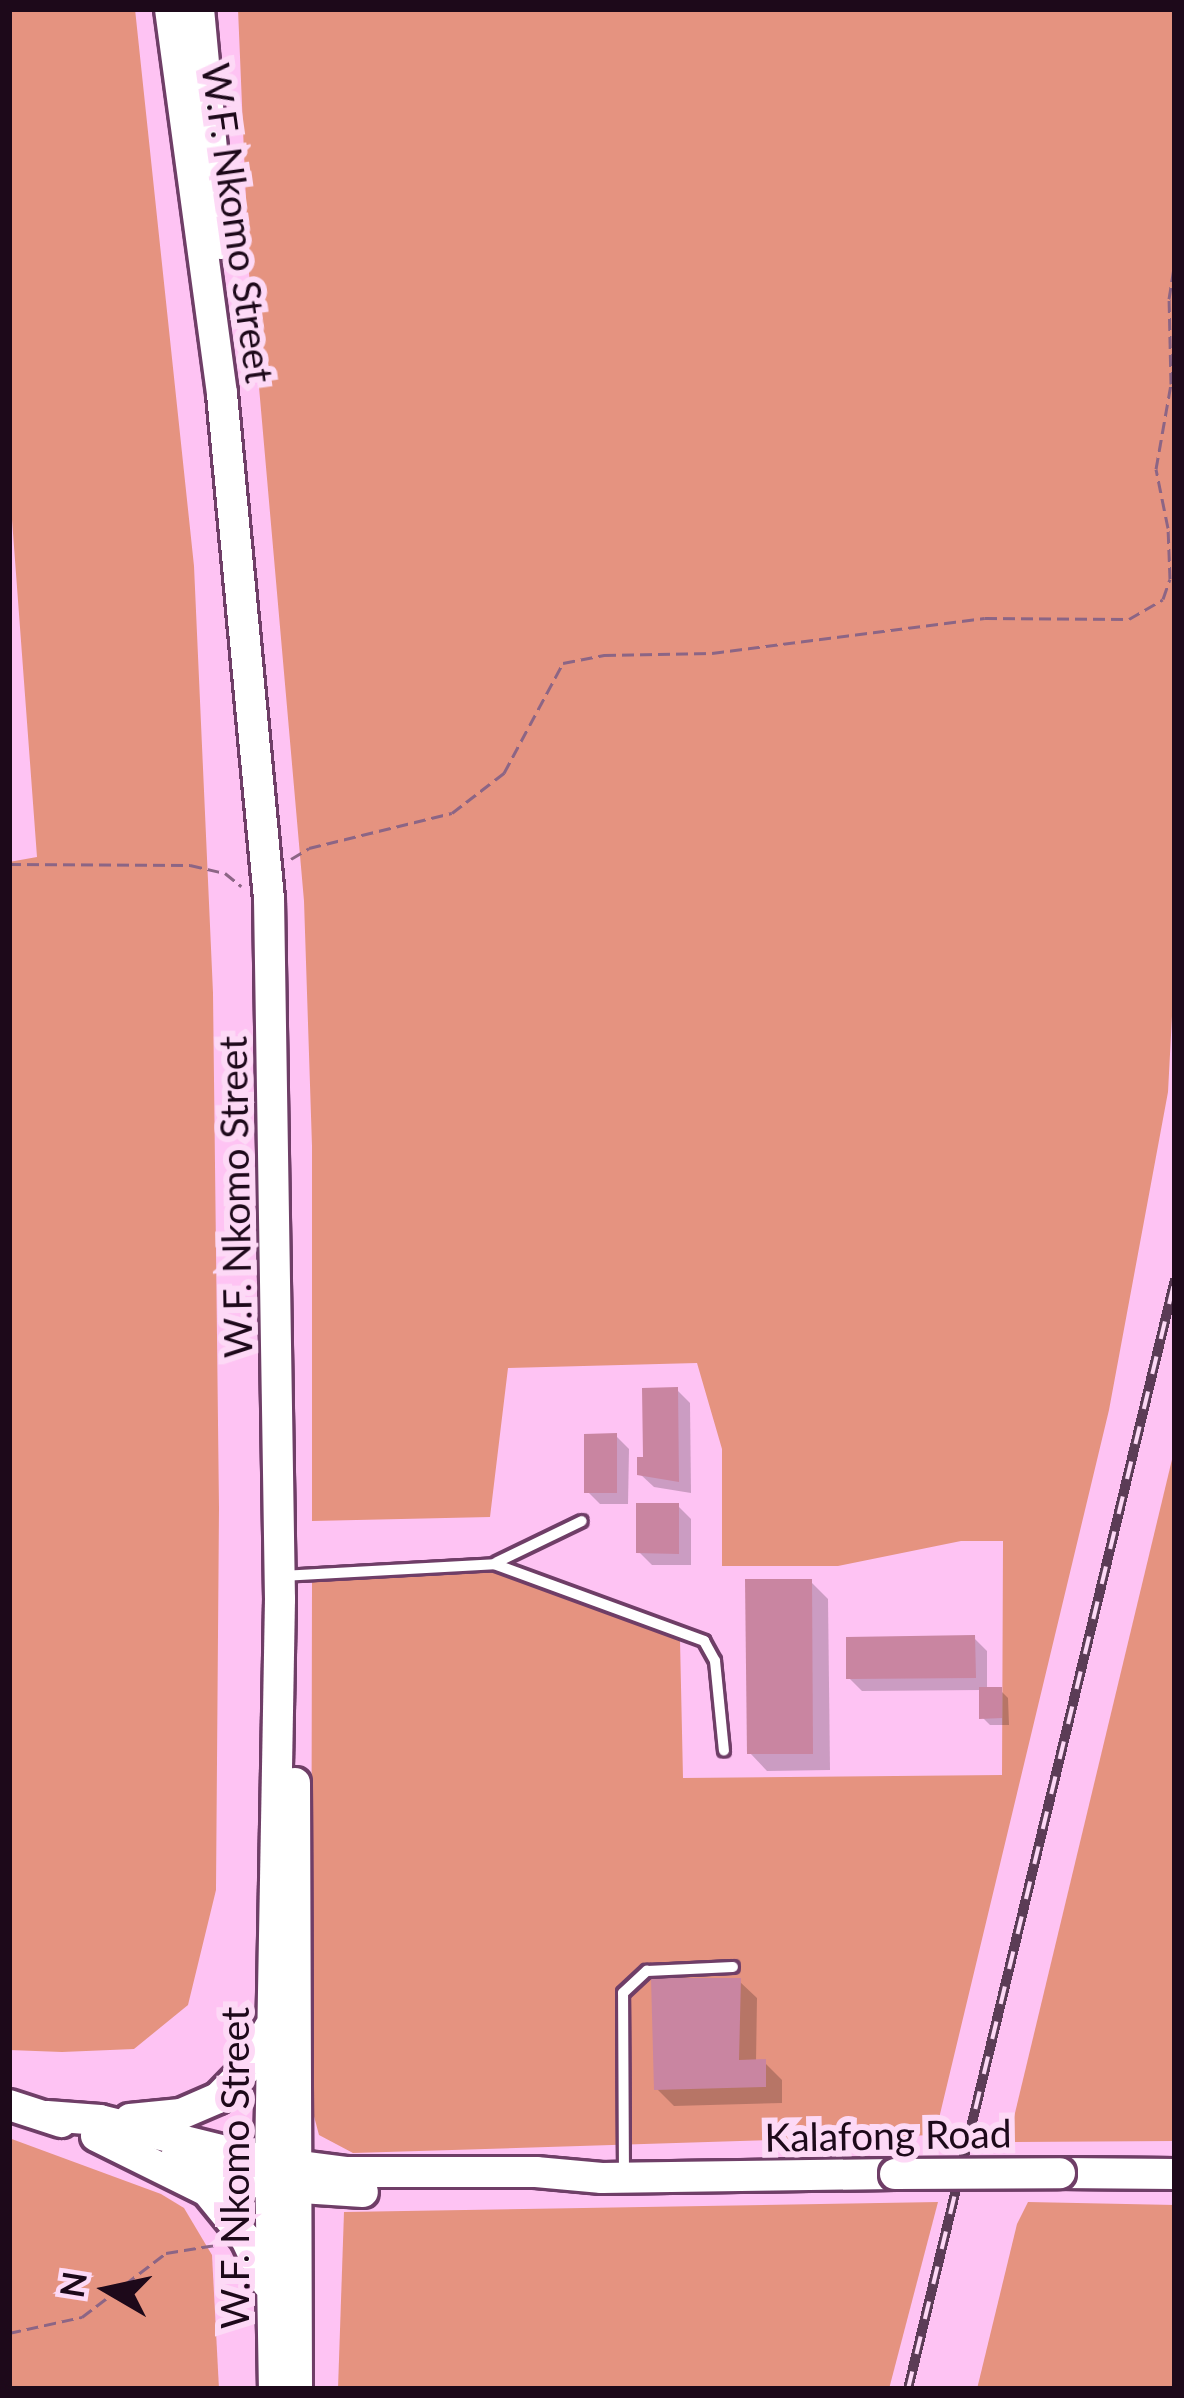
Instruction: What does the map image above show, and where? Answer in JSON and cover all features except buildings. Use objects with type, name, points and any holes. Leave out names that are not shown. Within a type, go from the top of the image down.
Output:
[{"type":"main road","name":"W.F. Nkomo Street","points":[[170,9],[222,394],[269,899],[285,1575],[272,2022],[297,2389]]},
{"type":"main road","name":"W.F. Nkomo Street","points":[[199,9],[268,685],[280,866],[284,2176],[272,2294],[274,2389]]},
{"type":"main road","points":[[98,2128],[202,2107],[248,2067],[272,2022]]},
{"type":"main road","points":[[9,2105],[98,2128],[207,2191],[246,2239],[272,2294]]},
{"type":"main road","name":"Kalafong Road","points":[[98,2128],[284,2176],[538,2188],[613,2178],[1175,2174]]},
{"type":"lane","points":[[285,1575],[494,1564],[582,1521]]},
{"type":"lane","points":[[494,1564],[704,1641],[715,1660],[724,1751]]},
{"type":"lane","points":[[613,2178],[623,1993],[647,1971],[733,1967]]},
{"type":"path","points":[[280,866],[309,848],[452,813],[504,773],[562,663],[604,656],[712,653],[985,618],[1129,619],[1163,599],[1170,579],[1168,528],[1156,469],[1171,384],[1169,299],[1175,260]]},
{"type":"path","points":[[9,864],[190,865],[225,873],[269,899]]},
{"type":"path","points":[[9,2332],[82,2317],[166,2253],[246,2239]]},
{"type":"shaded area","points":[[9,9],[135,9],[194,566],[213,993],[219,1508],[216,1890],[188,2005],[134,2049],[9,2050],[9,862],[37,857],[9,479]]},
{"type":"shaded area","points":[[238,9],[1175,9],[1175,959],[1168,1092],[1109,1410],[935,2135],[353,2153],[319,2135],[311,2105],[312,1579],[497,1571],[680,1640],[683,1778],[1002,1775],[1003,1541],[961,1541],[838,1566],[722,1566],[722,1449],[697,1363],[508,1368],[490,1517],[312,1521],[312,1146],[304,901],[249,273]]},
{"type":"shaded area","points":[[1175,1447],[1175,2141],[1008,2142]]},
{"type":"shaded area","points":[[9,2138],[161,2194],[184,2208],[212,2255],[219,2389],[9,2389]]},
{"type":"shaded area","points":[[938,2202],[889,2389],[338,2389],[344,2212]]},
{"type":"shaded area","points":[[1028,2202],[1175,2205],[1175,2389],[977,2389],[1017,2224]]},
{"type":"railway","points":[[908,2389],[1175,1279]]}]
